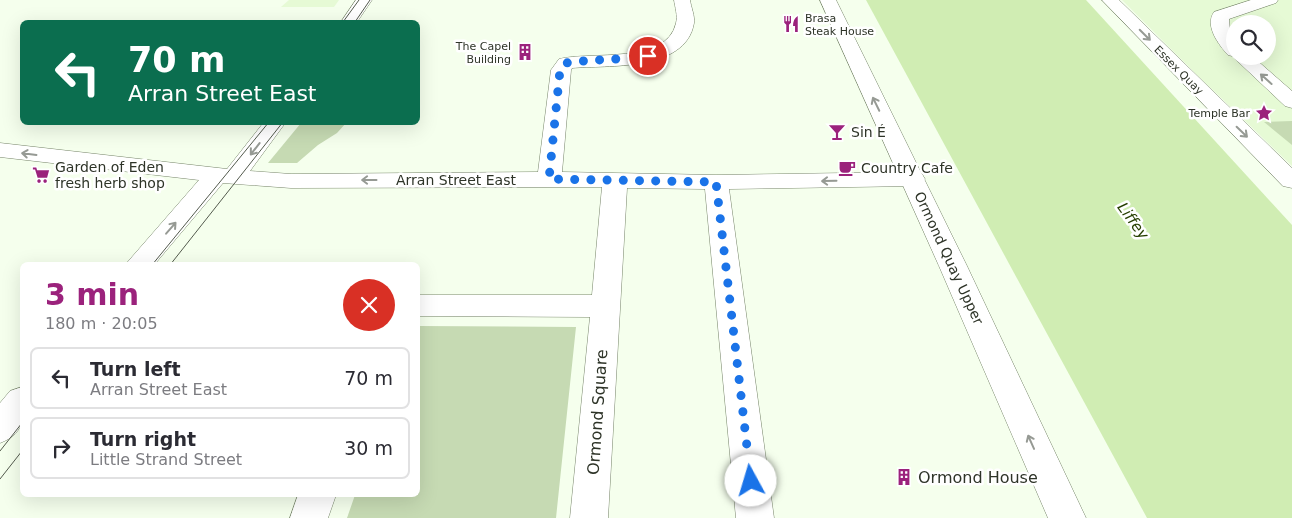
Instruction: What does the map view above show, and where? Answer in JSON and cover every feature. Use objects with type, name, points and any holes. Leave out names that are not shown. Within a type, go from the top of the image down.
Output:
[{"type":"street","points":[[350,20],[364,0]]},
{"type":"street","points":[[549,179],[560,70],[566,63],[648,56],[666,50],[677,40],[684,23],[682,0]]},
{"type":"street","name":"Ormond Quay Upper","points":[[828,0],[913,180],[1067,518]]},
{"type":"street","name":"Essex Quay","points":[[1110,0],[1292,181]]},
{"type":"street","points":[[1226,42],[1219,27],[1220,16],[1236,9],[1270,0]]},
{"type":"street","points":[[1251,65],[1292,102]]},
{"type":"street","points":[[142,262],[273,125]]},
{"type":"street","name":"Arran Street East","points":[[0,150],[226,176],[291,181],[549,179],[716,182],[913,180]]},
{"type":"street","name":"Ormond Square","points":[[589,518],[615,180]]},
{"type":"street","points":[[716,182],[755,518]]},
{"type":"street","points":[[420,305],[605,306]]},
{"type":"street","points":[[0,428],[20,403]]},
{"type":"street","points":[[309,518],[316,497]]},
{"type":"shaded area","points":[[289,0],[339,0],[334,7],[281,7]]},
{"type":"shaded area","name":"Temple Bar","points":[[1122,0],[1292,0],[1292,166],[1191,69]]},
{"type":"shaded area","points":[[1292,121],[1292,145],[1264,122]]},
{"type":"shaded area","points":[[299,125],[344,125],[337,133],[318,145],[297,163],[268,163]]},
{"type":"shaded area","points":[[420,326],[576,327],[556,518],[347,518],[354,497],[420,497]]},
{"type":"water","name":"Liffey","points":[[866,0],[1086,0],[1292,225],[1292,518],[1147,518]]},
{"type":"tram line","points":[[344,20],[359,0]]},
{"type":"tram line","points":[[356,20],[370,0]]},
{"type":"tram line","points":[[154,262],[267,125]]},
{"type":"tram line","points":[[172,262],[281,125]]},
{"type":"tram line","points":[[0,451],[20,426]]},
{"type":"tram line","points":[[0,479],[20,454]]},
{"type":"place","name":"Brasa Steak House","points":[[791,24]]},
{"type":"place","name":"The Capel Building","points":[[525,52]]},
{"type":"place","name":"Temple Bar","points":[[1264,113]]},
{"type":"place","name":"Sin É","points":[[837,132]]},
{"type":"place","name":"Country Cafe","points":[[847,168]]},
{"type":"place","name":"Garden of Eden fresh herb shop","points":[[41,175]]},
{"type":"place","name":"Ormond House","points":[[904,477]]},
{"type":"route","points":[[648,56],[623,60],[566,63],[560,70],[549,179],[716,182],[751,481]]}]
